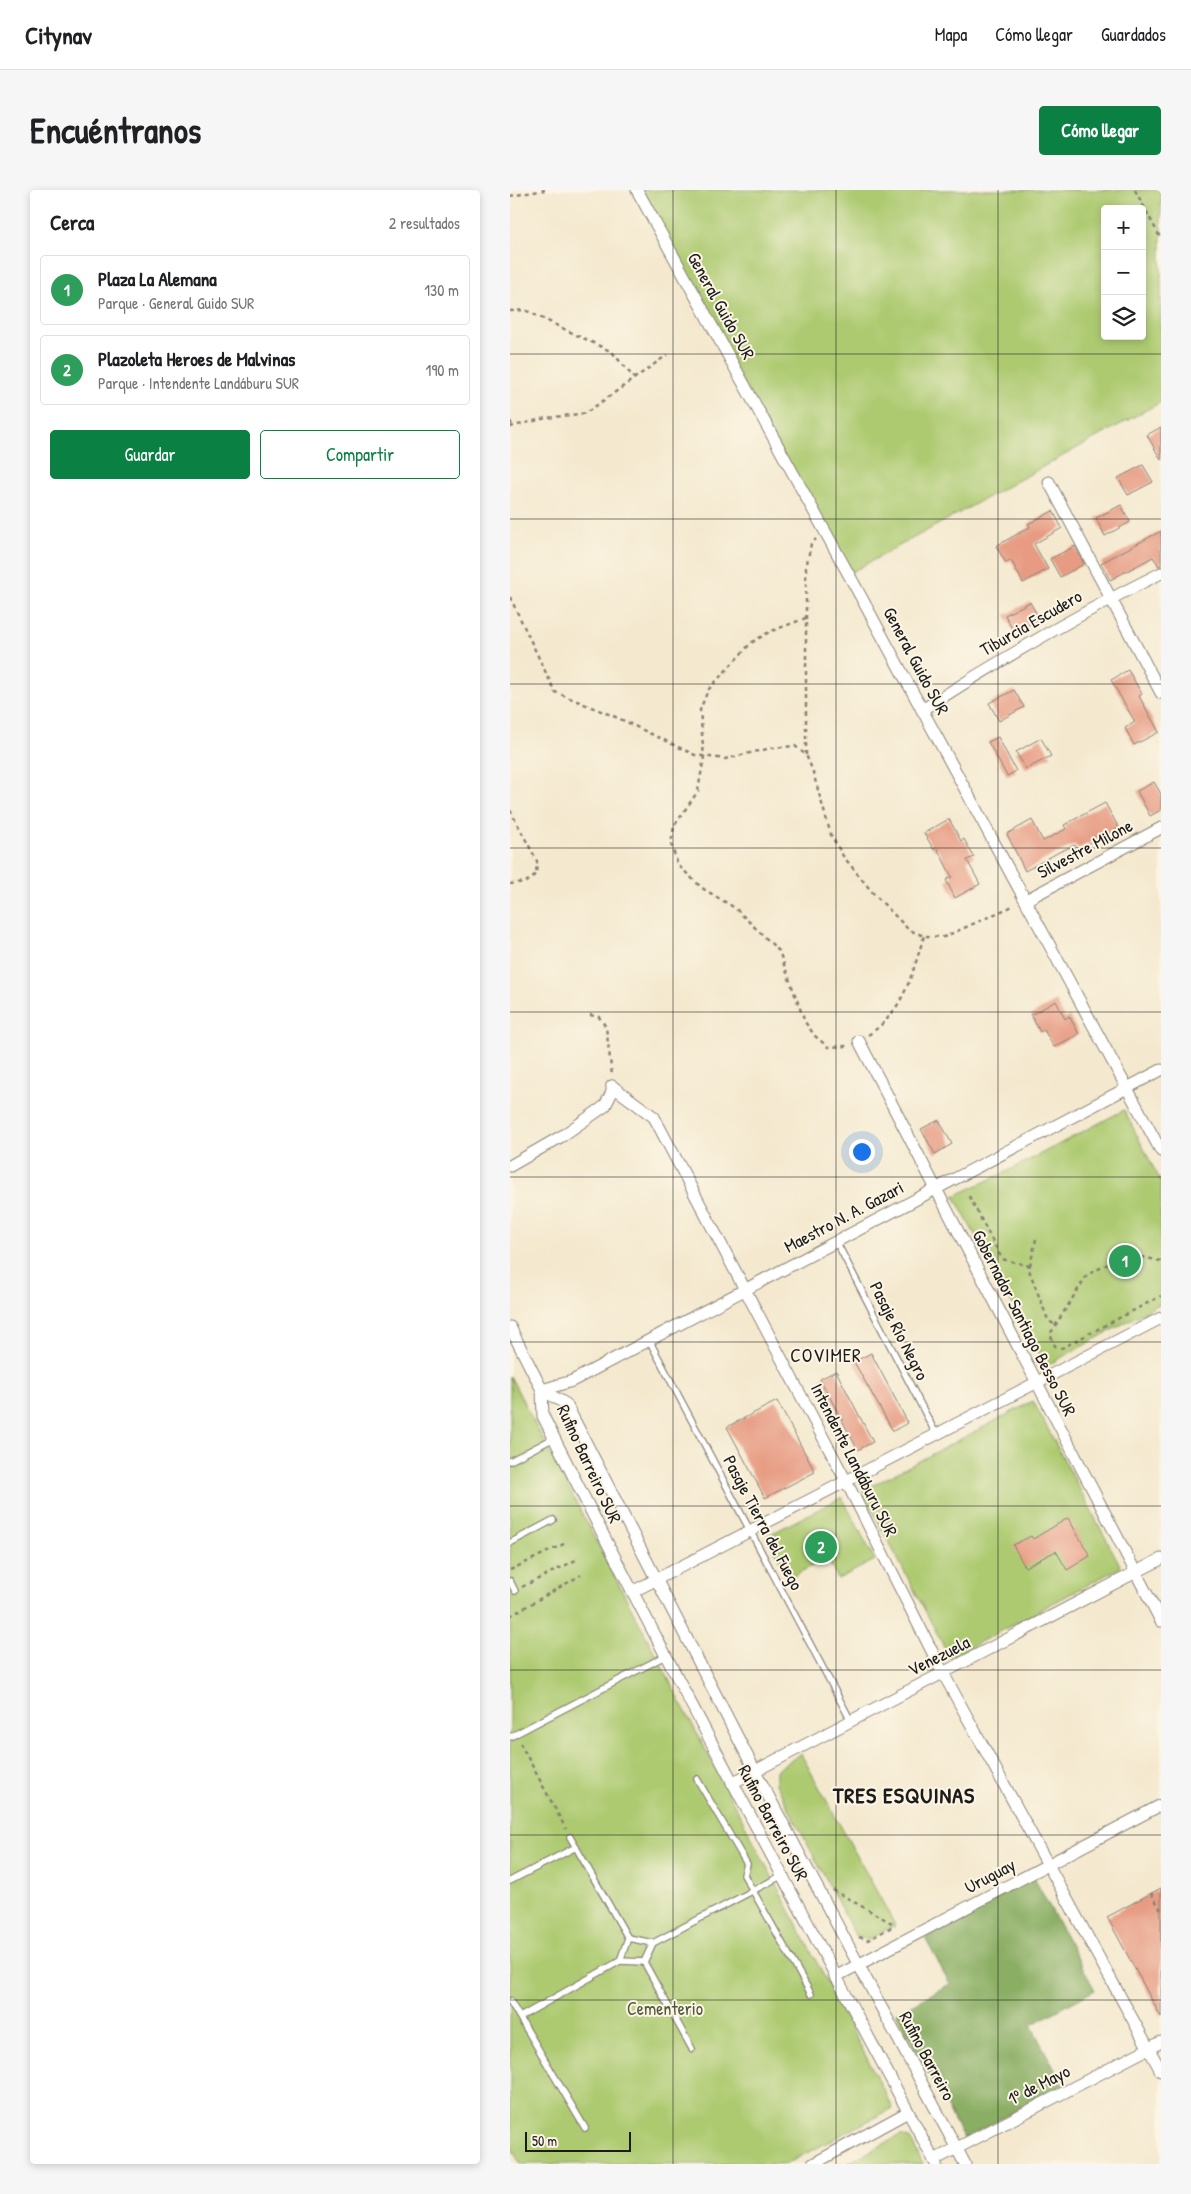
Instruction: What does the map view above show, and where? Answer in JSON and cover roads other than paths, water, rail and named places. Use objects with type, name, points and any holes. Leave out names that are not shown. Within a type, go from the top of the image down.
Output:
[{"type":"street","name":"General Guido SUR","points":[[636,190],[824,530],[1161,1151]]},
{"type":"street","points":[[1049,482],[1112,597],[1161,693]]},
{"type":"street","name":"Tiburcia Escudero","points":[[922,710],[976,675],[1112,597],[1161,573]]},
{"type":"street","name":"Silvestre Milone","points":[[1026,900],[1161,828]]},
{"type":"street","name":"Gobernador Santiago Besso SUR","points":[[859,1041],[1035,1383],[1161,1621]]},
{"type":"street","name":"Maestro N. A. Gazari","points":[[542,1390],[572,1382],[1161,1070]]},
{"type":"street","name":"Intendente Landáburu SUR","points":[[510,1166],[562,1136],[605,1106],[612,1092],[612,1086],[654,1117],[846,1481],[943,1673],[1161,2071]]},
{"type":"street","points":[[632,1592],[1161,1318]]},
{"type":"street","points":[[510,1327],[542,1390]]},
{"type":"street","name":"Rufino Barreiro SUR","points":[[542,1390],[543,1416],[665,1656],[835,1977]]},
{"type":"street","name":"Rufino Barreiro SUR","points":[[542,1390],[566,1404],[755,1770],[859,1965]]},
{"type":"street","name":"Venezuela","points":[[732,1783],[1161,1559]]},
{"type":"street","name":"Uruguay","points":[[835,1977],[1161,1805]]},
{"type":"street","name":"Rufino Barreiro","points":[[859,1965],[965,2164]]},
{"type":"street","points":[[835,1977],[935,2162]]},
{"type":"street","name":"1º de Mayo","points":[[935,2162],[956,2147],[1161,2042]]},
{"type":"street","points":[[813,2164],[908,2112]]},
{"type":"lane","name":"Pasaje Río Negro","points":[[836,1241],[936,1434]]},
{"type":"lane","name":"Pasaje Tierra del Fuego","points":[[649,1340],[851,1721]]},
{"type":"lane","points":[[510,1461],[554,1438]]},
{"type":"lane","points":[[510,1543],[553,1520]]},
{"type":"lane","points":[[510,1581],[515,1591]]},
{"type":"lane","points":[[513,1735],[665,1656]]},
{"type":"lane","points":[[697,1779],[747,1864],[744,1874],[811,1994]]},
{"type":"lane","points":[[570,1837],[628,1938],[620,1961]]},
{"type":"lane","points":[[510,1881],[576,1847]]},
{"type":"lane","points":[[644,1962],[653,1943],[781,1876]]},
{"type":"lane","points":[[628,1938],[653,1943]]},
{"type":"lane","points":[[520,2017],[620,1961],[644,1962]]},
{"type":"lane","points":[[644,1962],[692,2049]]},
{"type":"lane","points":[[510,2001],[585,2128]]},
{"type":"place","name":"Plaza La Alemana","points":[[1125,1261]]},
{"type":"place","name":"Plazoleta Heroes de Malvinas","points":[[821,1547]]},
{"type":"district","name":"COVIMER","points":[[826,1355]]},
{"type":"district","name":"TRES ESQUINAS","points":[[904,1795]]},
{"type":"park label","name":"Cementerio","points":[[665,2009]]}]
